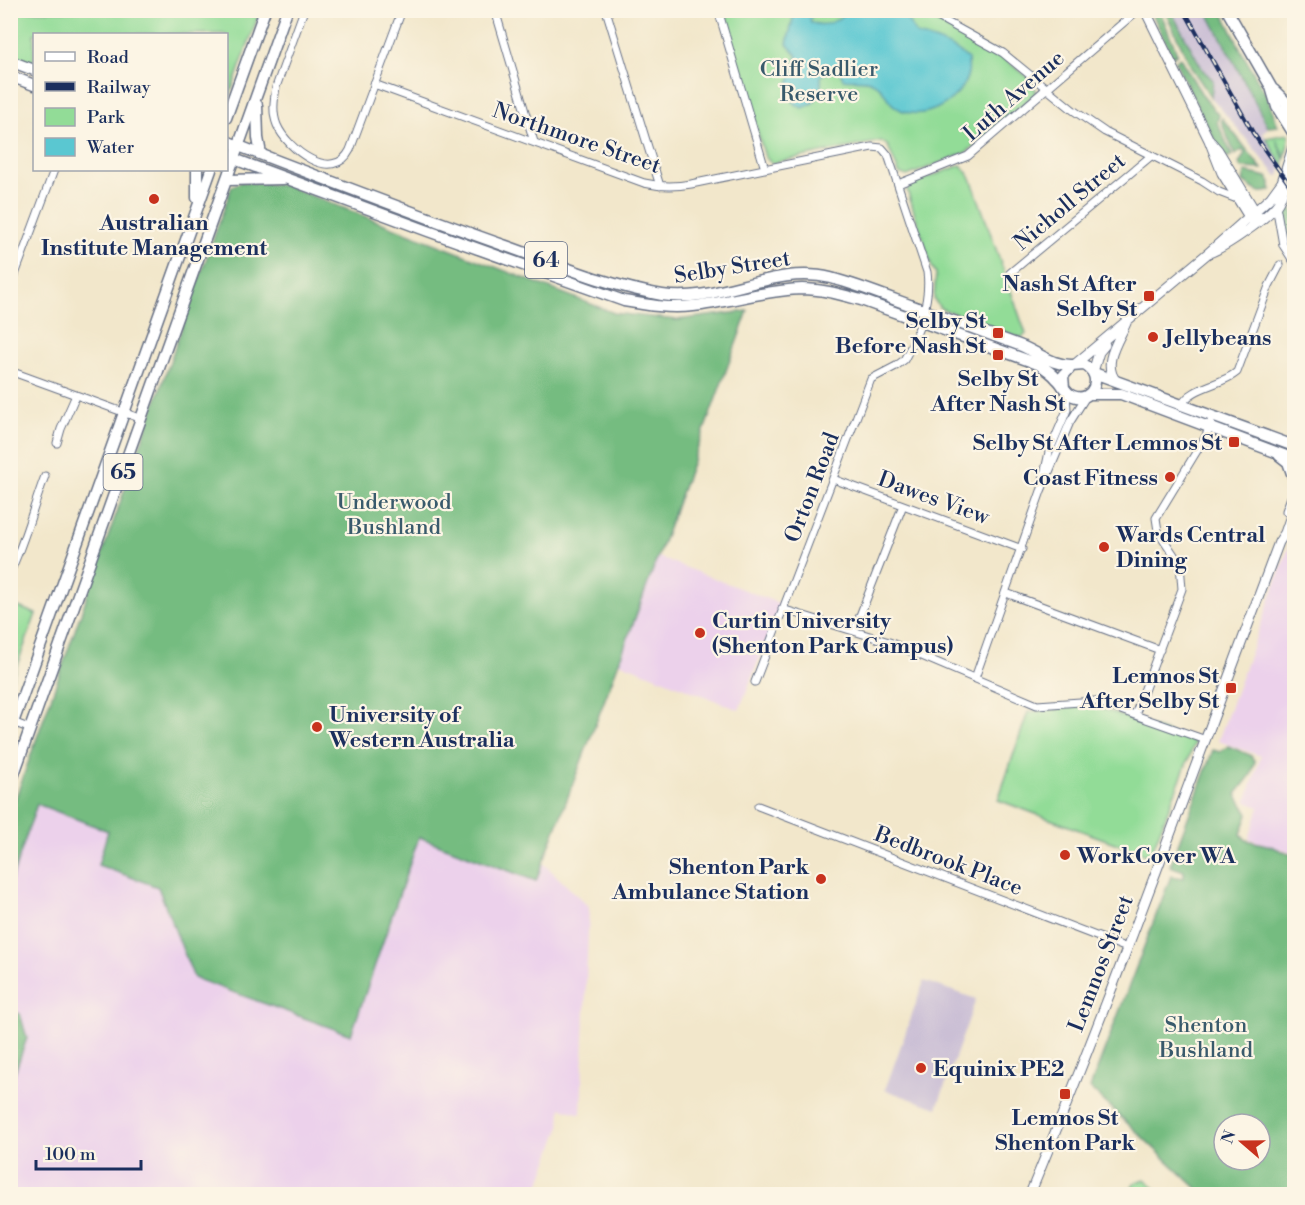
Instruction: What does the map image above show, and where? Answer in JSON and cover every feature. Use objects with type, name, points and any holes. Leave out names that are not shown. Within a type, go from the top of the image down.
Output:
[{"type":"main road","points":[[228,114],[265,10]]},
{"type":"main road","name":"65","points":[[10,785],[227,180],[230,158],[239,146],[288,10]]},
{"type":"main road","points":[[1227,10],[1271,87],[1277,107],[1294,134]]},
{"type":"main road","points":[[10,61],[33,70]]},
{"type":"main road","points":[[10,76],[33,85]]},
{"type":"main road","points":[[1271,87],[1286,102],[1294,119]]},
{"type":"main road","points":[[256,98],[261,154]]},
{"type":"main road","name":"Selby Street","points":[[228,142],[609,283],[665,295],[714,292],[789,275],[821,276],[864,288],[1033,350],[1054,363],[1074,365]]},
{"type":"main road","name":"Selby Street","points":[[230,158],[624,301],[655,306],[691,306],[766,292],[820,291],[861,300],[1038,364],[1055,376],[1065,389]]},
{"type":"main road","points":[[197,171],[197,210]]},
{"type":"main road","name":"65","points":[[12,725],[211,171]]},
{"type":"main road","points":[[227,180],[289,179]]},
{"type":"main road","points":[[363,207],[367,195]]},
{"type":"main road","points":[[495,255],[499,243]]},
{"type":"main road","points":[[820,291],[821,276]]},
{"type":"main road","points":[[1074,365],[1064,374],[1065,389],[1075,397],[1088,394],[1119,393],[1294,459]]},
{"type":"main road","name":"64","points":[[1074,365],[1085,365],[1094,373]]},
{"type":"main road","points":[[1088,394],[1095,385],[1094,373],[1294,446]]},
{"type":"main road","points":[[1276,453],[1288,462],[1294,479]]},
{"type":"street","points":[[304,10],[276,87],[274,108],[278,126],[292,146],[307,158],[333,165],[346,158],[350,150],[402,10]]},
{"type":"street","points":[[495,10],[534,142]]},
{"type":"street","points":[[606,10],[660,186]]},
{"type":"street","points":[[718,10],[765,169]]},
{"type":"street","points":[[925,10],[1003,53],[1096,127],[1205,184],[1242,197],[1272,203]]},
{"type":"street","points":[[940,19],[943,10]]},
{"type":"street","name":"Luth Avenue","points":[[897,184],[968,156],[1138,10]]},
{"type":"street","points":[[1145,10],[1209,140],[1222,173],[1256,218]]},
{"type":"street","name":"Northmore Street","points":[[374,84],[644,183],[660,186],[691,184],[878,147]]},
{"type":"street","points":[[1286,251],[1272,203],[1282,182],[1294,144]]},
{"type":"street","name":"Orton Road","points":[[755,682],[871,379],[904,360],[924,310],[928,291],[927,272],[888,155],[885,150],[878,147]]},
{"type":"street","name":"Nicholl Street","points":[[1010,273],[1151,156]]},
{"type":"street","points":[[1074,365],[1207,254],[1256,218],[1272,203],[1294,164]]},
{"type":"street","points":[[10,288],[54,171]]},
{"type":"street","points":[[1275,239],[1294,262]]},
{"type":"street","points":[[1182,405],[1188,396],[1236,372],[1269,286],[1280,265]]},
{"type":"street","points":[[1094,373],[1101,350],[1127,321]]},
{"type":"street","points":[[1116,381],[1112,373],[1112,354],[1127,321]]},
{"type":"street","points":[[10,371],[142,419]]},
{"type":"street","points":[[1041,492],[1048,452],[1066,410],[1065,389]]},
{"type":"street","points":[[975,678],[1041,492],[1070,422],[1088,394]]},
{"type":"street","points":[[57,443],[76,395]]},
{"type":"street","points":[[1135,715],[1182,589],[1180,564],[1158,531],[1155,522],[1209,428],[1213,416]]},
{"type":"street","points":[[10,572],[23,544],[45,476]]},
{"type":"street","name":"Dawes View","points":[[833,479],[1022,549]]},
{"type":"street","name":"Lemnos Street","points":[[1279,542],[1280,531],[1294,492]]},
{"type":"street","points":[[854,631],[903,505]]},
{"type":"street","name":"Lemnos Street","points":[[1030,1194],[1071,1096],[1294,507]]},
{"type":"street","points":[[1006,593],[1161,650]]},
{"type":"street","points":[[782,609],[889,642],[1040,706],[1095,701],[1206,740]]},
{"type":"street","points":[[12,725],[31,729]]},
{"type":"street","name":"Bedbrook Place","points":[[758,806],[1127,948]]},
{"type":"shaded area","points":[[1171,11],[1207,11],[1268,127],[1263,134],[1266,138],[1276,137],[1276,143],[1284,159],[1279,176],[1211,97],[1213,80],[1203,70]]},
{"type":"shaded area","name":"Underwood Bushland","points":[[284,185],[614,313],[677,320],[748,311],[658,557],[781,604],[739,710],[619,662],[543,863],[589,907],[581,1114],[561,1108],[560,1128],[536,1194],[11,1194],[11,811],[232,186]]},
{"type":"shaded area","points":[[1294,533],[1294,853],[1249,839],[1259,807],[1246,802],[1261,756],[1218,741]]},
{"type":"shaded area","points":[[924,981],[976,999],[937,1108],[885,1090]]},
{"type":"green space","points":[[10,11],[260,11],[228,100],[228,33],[33,33],[33,65],[11,57]]},
{"type":"green space","name":"Cliff Sadlier Reserve","points":[[725,11],[918,11],[1000,56],[1032,80],[1036,91],[967,152],[907,176],[899,173],[888,146],[881,141],[772,163],[765,157],[726,26],[728,21]]},
{"type":"green space","points":[[1151,11],[1160,11],[1177,53],[1174,56],[1171,54]]},
{"type":"green space","points":[[1165,11],[1171,11],[1203,70],[1213,80],[1211,97],[1192,69]]},
{"type":"green space","points":[[1207,11],[1222,11],[1268,98],[1278,126],[1268,127]]},
{"type":"green space","points":[[1180,58],[1203,96],[1219,116],[1217,122],[1232,155],[1227,158],[1211,134],[1175,61]]},
{"type":"green space","points":[[1222,118],[1262,169],[1242,168],[1239,164],[1245,153],[1242,150],[1235,155],[1221,121]]},
{"type":"green space","points":[[1288,134],[1285,158],[1276,139],[1284,159],[1283,167],[1266,138]]},
{"type":"green space","points":[[961,165],[971,178],[1026,334],[1021,338],[940,308],[934,299],[936,273],[907,190],[914,183]]},
{"type":"green space","points":[[1245,172],[1267,177],[1271,183],[1271,190],[1259,192],[1253,189],[1243,182]]},
{"type":"green space","name":"Underwood Bushland","points":[[241,182],[284,185],[614,313],[677,320],[748,311],[536,881],[419,837],[351,1035],[194,978],[158,887],[98,865],[108,831],[37,804],[11,881],[11,811],[232,186]]},
{"type":"green space","points":[[1283,200],[1294,212],[1294,233],[1291,240],[1285,231]]},
{"type":"green space","points":[[11,604],[36,614],[11,682]]},
{"type":"green space","points":[[1092,705],[1195,742],[1150,856],[998,800],[1028,712]]},
{"type":"green space","name":"Shenton Bushland","points":[[1228,746],[1250,755],[1255,761],[1251,775],[1236,794],[1248,814],[1241,834],[1246,840],[1271,846],[1294,856],[1294,1194],[1203,1194],[1090,1088],[1171,876],[1184,878],[1184,871],[1170,866],[1213,750],[1220,752]]},
{"type":"green space","points":[[11,1011],[20,1014],[27,1038],[11,1083]]},
{"type":"green space","points":[[1145,1179],[1161,1194],[1128,1194],[1134,1183]]},
{"type":"water","points":[[818,11],[810,18],[811,22],[816,24],[835,21],[845,11],[875,11],[904,15],[917,35],[944,44],[968,59],[965,82],[952,99],[943,105],[923,113],[913,113],[903,111],[893,105],[881,89],[871,81],[843,79],[840,72],[833,68],[821,76],[820,92],[815,100],[802,108],[795,103],[789,92],[790,78],[797,56],[787,44],[794,14]]},
{"type":"waterway","points":[[791,10],[794,14]]},
{"type":"railway","points":[[1184,10],[1253,133],[1294,191]]},
{"type":"place","name":"Australian Institute Management","points":[[154,199]]},
{"type":"place","name":"Nash St After Selby St","points":[[1149,296]]},
{"type":"place","name":"Selby St Before Nash St","points":[[998,333]]},
{"type":"place","name":"Jellybeans","points":[[1153,337]]},
{"type":"place","name":"Selby St After Nash St","points":[[998,355]]},
{"type":"place","name":"Selby St After Lemnos St","points":[[1234,442]]},
{"type":"place","name":"Coast Fitness","points":[[1170,477]]},
{"type":"place","name":"Wards Central Dining","points":[[1104,547]]},
{"type":"place","name":"Curtin University (Shenton Park Campus)","points":[[700,633]]},
{"type":"place","name":"Lemnos St After Selby St","points":[[1231,688]]},
{"type":"place","name":"University of Western Australia","points":[[317,727]]},
{"type":"place","name":"WorkCover WA","points":[[1065,855]]},
{"type":"place","name":"Shenton Park Ambulance Station","points":[[821,879]]},
{"type":"place","name":"Equinix PE2","points":[[921,1068]]},
{"type":"place","name":"Lemnos St Shenton Park","points":[[1065,1094]]}]
